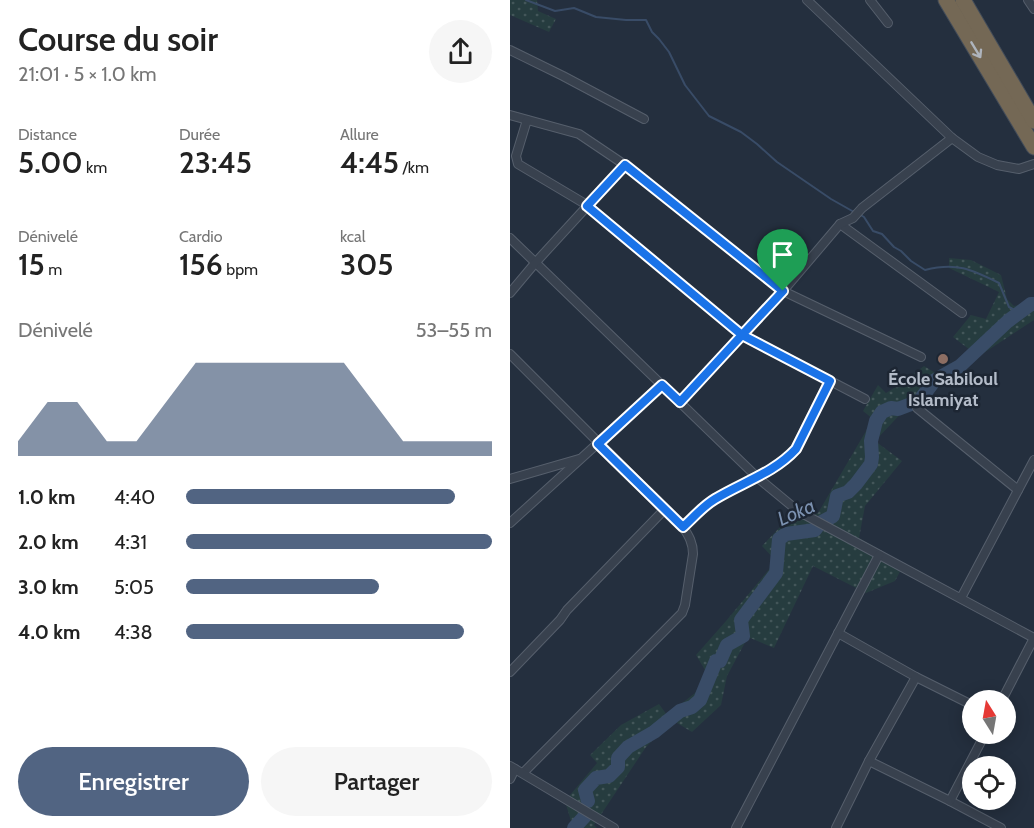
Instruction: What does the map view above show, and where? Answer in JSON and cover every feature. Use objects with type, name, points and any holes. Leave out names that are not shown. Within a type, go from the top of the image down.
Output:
[{"type":"highway","points":[[946,0],[1034,147]]},
{"type":"highway","points":[[963,0],[1034,121]]},
{"type":"street","points":[[807,0],[952,138],[978,157],[997,165],[1019,170],[1034,164]]},
{"type":"street","points":[[870,0],[888,23]]},
{"type":"street","points":[[1028,0],[1034,9]]},
{"type":"street","points":[[510,50],[644,119]]},
{"type":"street","points":[[510,115],[579,134],[625,165],[783,291],[921,357]]},
{"type":"street","points":[[527,120],[516,156],[518,164],[587,206],[742,335],[865,399]]},
{"type":"street","points":[[680,402],[783,291],[840,224],[853,218],[862,208],[952,138]]},
{"type":"street","points":[[510,293],[625,165]]},
{"type":"street","points":[[840,224],[962,313]]},
{"type":"street","points":[[510,238],[758,478],[798,511],[1034,638],[1007,690]]},
{"type":"street","points":[[510,354],[683,527],[693,546],[686,604],[682,613],[516,769],[510,778]]},
{"type":"street","points":[[683,527],[712,501],[758,478],[788,458],[796,449],[830,381]]},
{"type":"street","points":[[510,523],[662,385]]},
{"type":"street","points":[[917,408],[1018,490]]},
{"type":"street","points":[[510,479],[582,458]]},
{"type":"street","points":[[961,598],[1034,460]]},
{"type":"street","points":[[510,672],[665,509]]},
{"type":"street","points":[[736,828],[879,555]]},
{"type":"street","points":[[838,633],[962,700]]},
{"type":"street","points":[[836,828],[869,761],[916,677]]},
{"type":"street","points":[[950,801],[980,744]]},
{"type":"street","points":[[869,761],[1001,828]]},
{"type":"street","points":[[516,769],[614,828]]},
{"type":"green space","points":[[510,0],[537,0],[538,11],[556,19],[549,32],[510,15]]},
{"type":"green space","points":[[949,258],[971,260],[1001,275],[1007,299],[1014,306],[1034,301],[1034,320],[938,383],[909,405],[875,441],[902,461],[865,506],[859,538],[904,564],[895,581],[866,593],[813,566],[774,648],[748,637],[727,676],[721,705],[692,732],[672,720],[646,747],[594,825],[597,828],[573,828],[565,801],[597,763],[590,755],[621,725],[659,704],[667,715],[695,693],[708,675],[696,655],[776,561],[762,546],[781,526],[818,513],[873,419],[863,411],[878,385],[886,393],[924,366],[937,374],[957,362],[970,350],[953,337],[971,315],[986,319],[999,292],[949,268]]},
{"type":"waterway","points":[[526,0],[555,11],[574,8],[596,17],[646,20],[652,32],[669,52],[685,85],[709,116],[741,132],[777,162],[854,212]]},
{"type":"waterway","points":[[859,214],[864,217],[873,231],[882,234],[894,247],[925,270],[946,267],[963,268],[999,283],[1009,307],[1020,313]]},
{"type":"waterway","name":"Loka","points":[[588,801],[585,790],[596,778],[609,776],[618,767],[618,758],[628,747],[700,700],[716,661],[720,661],[727,645],[743,636],[741,620],[776,573],[779,539],[786,534],[815,530],[820,523],[833,516],[837,496],[848,492],[871,464],[871,441],[876,421],[882,412],[919,401],[935,380],[960,366],[1008,321],[1034,304]]},
{"type":"waterway","name":"Loka","points":[[574,828],[585,816]]},
{"type":"place","name":"École Sabiloul Islamiyat","points":[[943,359]]},
{"type":"route","points":[[783,291],[625,165],[587,206],[742,335],[680,402],[662,385],[598,444],[683,527],[712,501],[758,478],[788,458],[796,449],[830,381],[742,335],[783,291]]}]
